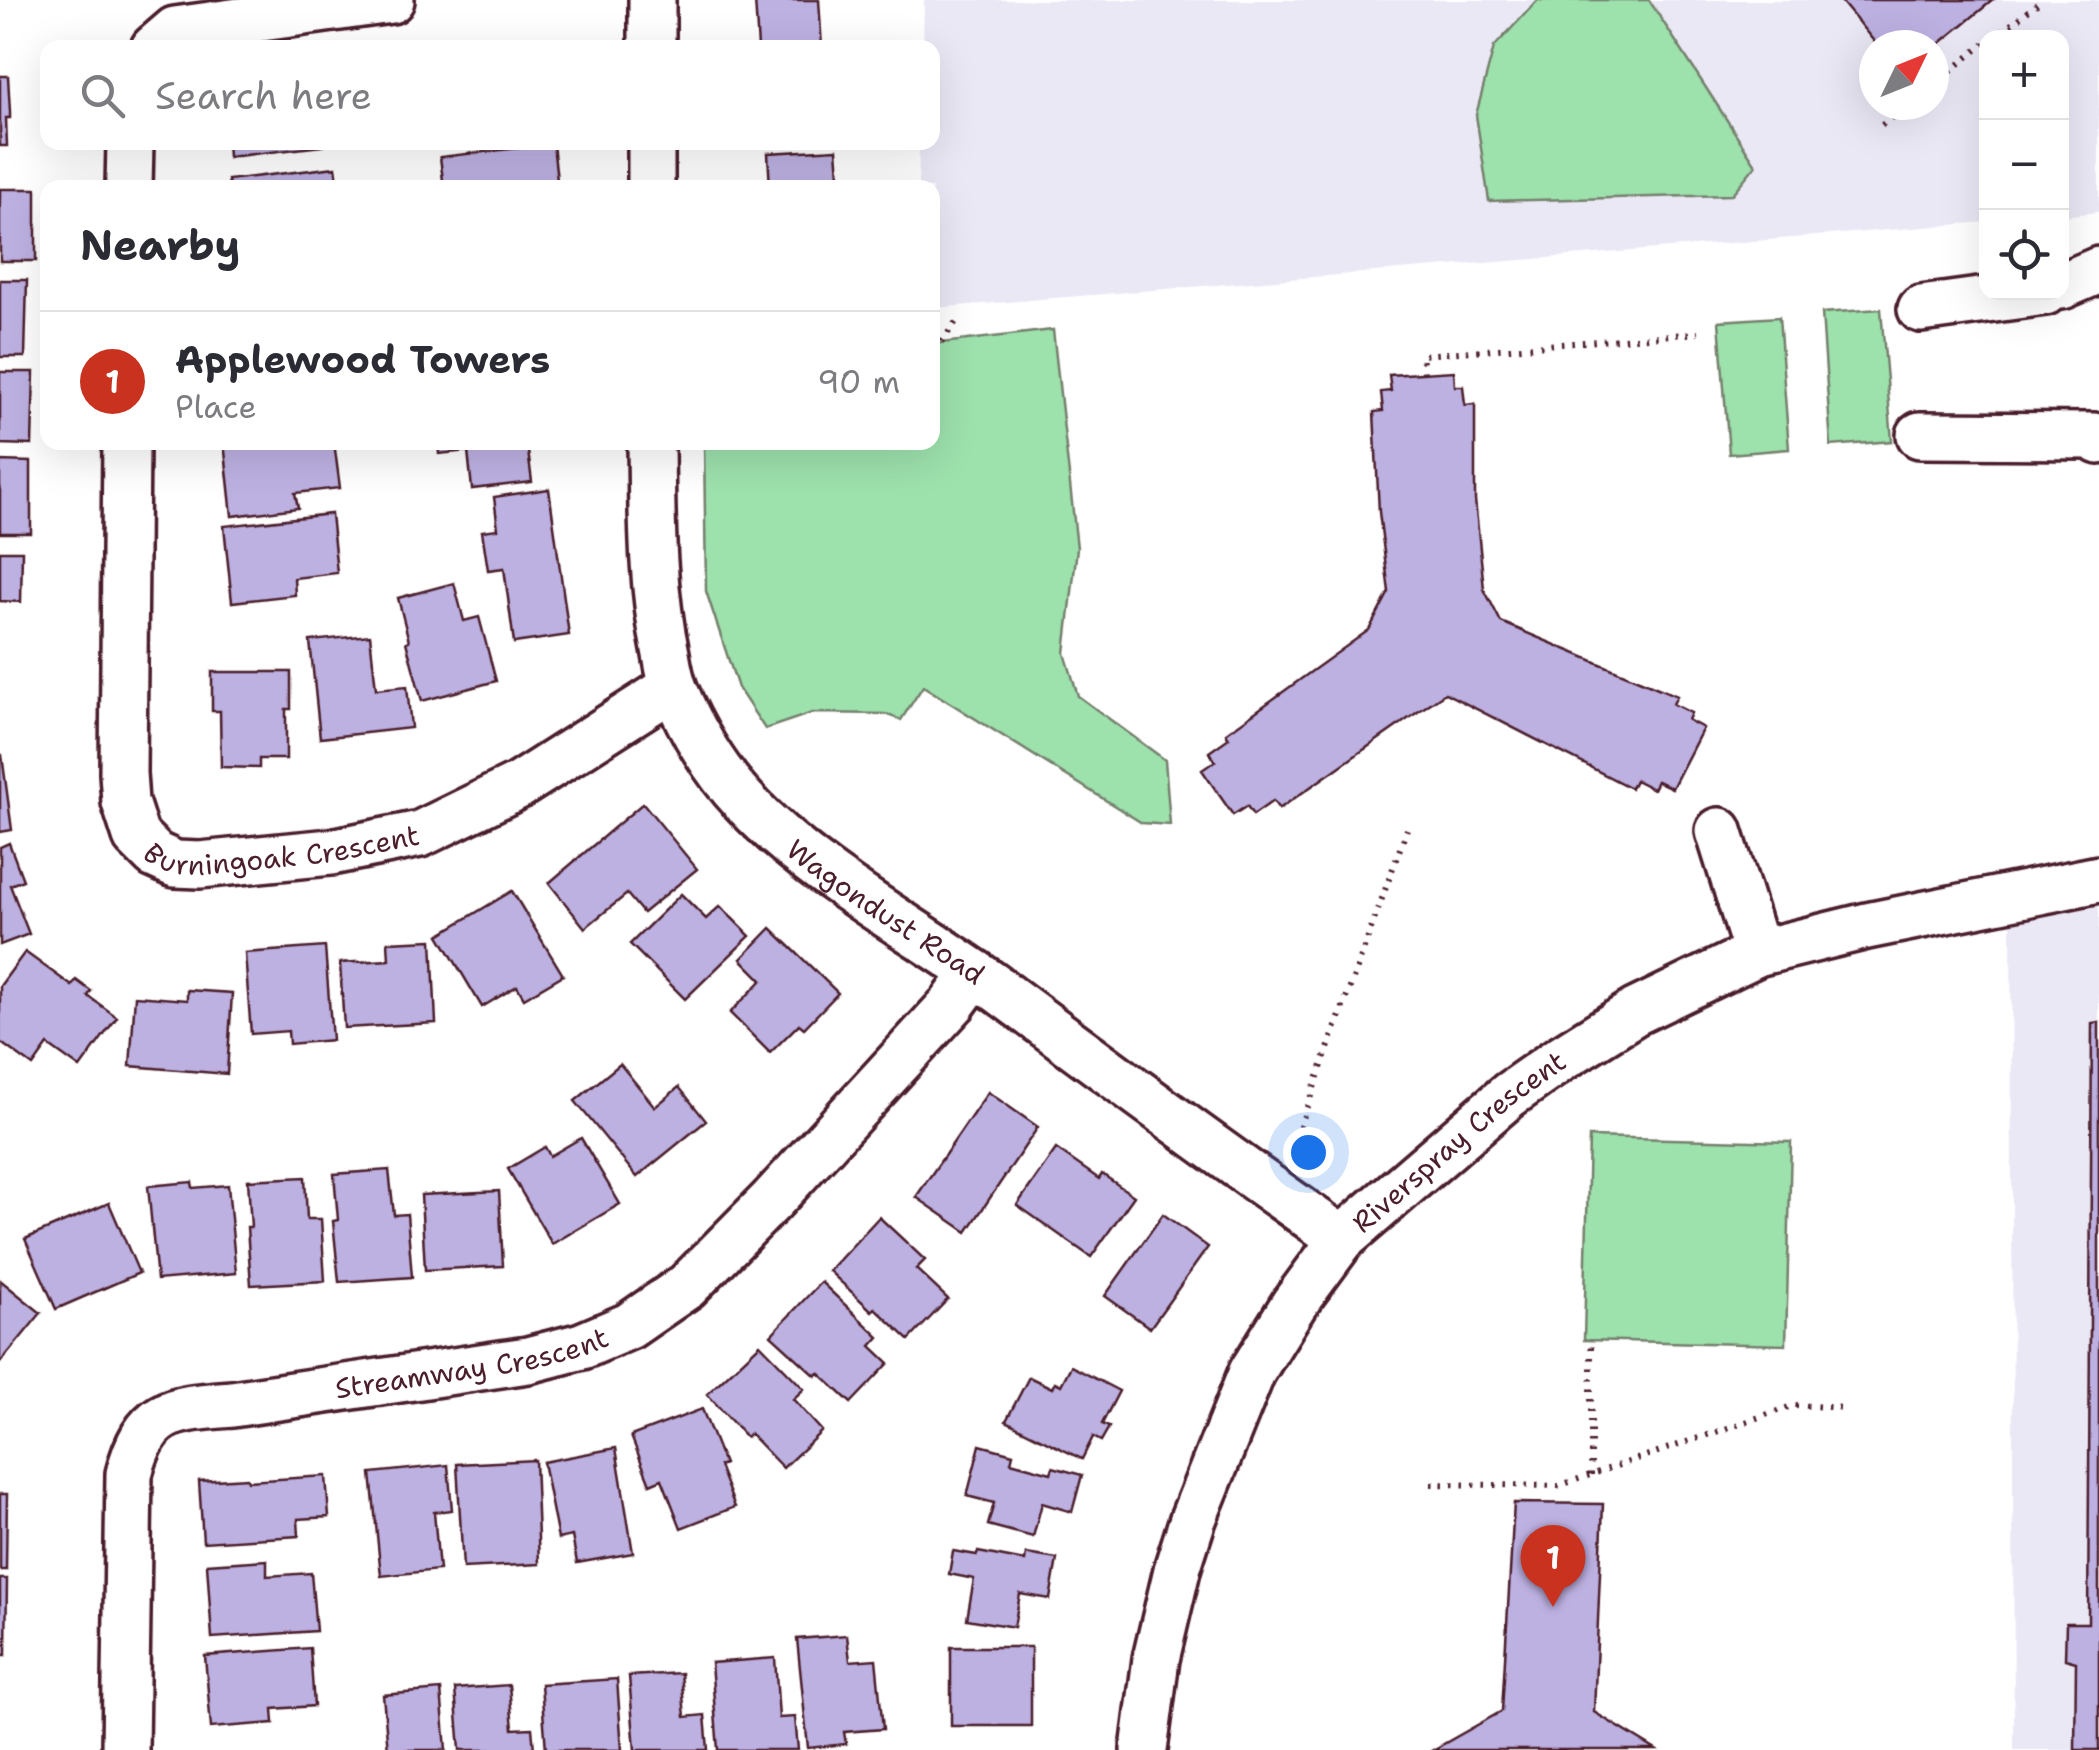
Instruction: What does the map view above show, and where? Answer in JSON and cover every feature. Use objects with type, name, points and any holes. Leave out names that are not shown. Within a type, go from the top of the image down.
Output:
[{"type":"street","points":[[163,40],[175,30],[391,0]]},
{"type":"street","points":[[652,0],[652,40]]},
{"type":"street","points":[[129,180],[130,150]]},
{"type":"street","points":[[650,180],[651,150]]},
{"type":"street","points":[[2069,283],[2099,270]]},
{"type":"street","points":[[1922,309],[1987,300]]},
{"type":"street","points":[[1920,435],[2094,436],[2099,441]]},
{"type":"street","name":"Burningoak Crescent","points":[[126,450],[122,773],[125,802],[136,836],[155,855],[175,864],[330,852],[420,834],[518,786],[673,687]]},
{"type":"street","name":"Wagondust Road","points":[[651,450],[653,570],[673,687],[699,739],[740,798],[811,862],[975,973],[1342,1240]]},
{"type":"street","points":[[1719,831],[1757,953]]},
{"type":"street","name":"Riverspray Crescent","points":[[1144,1750],[1156,1659],[1193,1519],[1252,1372],[1294,1304],[1342,1240],[1510,1094],[1560,1058],[1636,1012],[1757,953],[1866,926],[2099,879]]},
{"type":"street","name":"Streamway Crescent","points":[[124,1750],[128,1474],[136,1446],[149,1426],[167,1414],[189,1408],[528,1360],[582,1346],[629,1326],[688,1286],[953,1003],[975,973]]},
{"type":"path","points":[[2004,30],[2042,0]]},
{"type":"path","points":[[1949,72],[1979,49]]},
{"type":"path","points":[[1882,125],[1888,120]]},
{"type":"path","points":[[940,343],[960,316]]},
{"type":"path","points":[[1424,373],[1422,355],[1698,334]]},
{"type":"path","points":[[1270,1190],[1298,1135],[1407,828]]},
{"type":"path","points":[[1591,1341],[1591,1475]]},
{"type":"path","points":[[1431,1484],[1558,1486],[1795,1405],[1845,1408]]},
{"type":"shaded area","points":[[924,0],[2099,0],[2099,212],[2069,215],[2069,30],[1979,30],[1979,223],[940,307],[940,180],[918,180],[919,150],[940,150],[940,40],[923,40]]},
{"type":"shaded area","points":[[2099,899],[2099,1750],[2014,1750],[2011,914]]},
{"type":"green space","points":[[1538,0],[1649,0],[1756,165],[1731,195],[1489,201],[1476,115],[1494,47]]},
{"type":"green space","points":[[1881,309],[1892,441],[1831,446],[1822,313]]},
{"type":"green space","points":[[1779,317],[1789,449],[1729,454],[1719,321]]},
{"type":"green space","points":[[1053,330],[1077,548],[1065,653],[1078,696],[1165,760],[1170,825],[1142,823],[923,686],[901,720],[885,714],[812,713],[765,729],[738,688],[706,591],[704,450],[940,450],[940,343]]},
{"type":"green space","points":[[1589,1137],[1791,1142],[1786,1345],[1584,1340]]},
{"type":"building","points":[[755,0],[819,0],[822,40],[758,40]]},
{"type":"building","points":[[1840,0],[1993,0],[1949,36],[1949,30],[1865,30]]},
{"type":"building","points":[[0,76],[8,76],[7,146],[0,146]]},
{"type":"building","points":[[228,150],[288,150],[228,157]]},
{"type":"building","points":[[501,150],[554,150],[557,180],[443,180],[440,157]]},
{"type":"building","points":[[837,150],[839,180],[770,180],[768,153]]},
{"type":"building","points":[[336,167],[338,180],[228,180]]},
{"type":"building","points":[[0,189],[36,189],[36,261],[0,261]]},
{"type":"building","points":[[0,280],[27,280],[25,357],[0,357]]},
{"type":"building","points":[[1454,371],[1455,386],[1463,386],[1465,405],[1475,404],[1475,500],[1484,589],[1501,622],[1677,696],[1673,704],[1691,713],[1688,720],[1703,728],[1672,788],[1657,781],[1653,789],[1635,780],[1631,788],[1445,693],[1279,809],[1273,801],[1253,815],[1247,806],[1233,815],[1202,770],[1215,761],[1209,752],[1229,738],[1226,733],[1369,630],[1389,592],[1379,512],[1374,412],[1383,411],[1381,392],[1391,391],[1389,375]]},
{"type":"building","points":[[0,372],[34,372],[32,445],[0,444]]},
{"type":"building","points":[[225,450],[335,450],[340,488],[295,493],[298,508],[232,516]]},
{"type":"building","points":[[439,450],[528,450],[532,482],[472,489],[468,451],[439,454]]},
{"type":"building","points":[[0,461],[31,462],[31,533],[0,533]]},
{"type":"building","points":[[549,489],[569,635],[514,643],[504,568],[488,570],[482,531],[498,529],[494,497]]},
{"type":"building","points":[[331,514],[337,573],[294,578],[295,595],[232,602],[224,526]]},
{"type":"building","points":[[0,551],[22,551],[21,602],[0,601]]},
{"type":"building","points":[[454,583],[464,621],[479,617],[496,681],[422,701],[398,598]]},
{"type":"building","points":[[370,635],[376,689],[407,686],[411,728],[320,738],[310,641]]},
{"type":"building","points":[[212,672],[291,672],[286,759],[259,759],[259,768],[221,767],[220,711],[212,711]]},
{"type":"building","points":[[0,755],[12,830],[0,832]]},
{"type":"building","points":[[643,803],[697,869],[643,913],[627,894],[585,928],[549,883]]},
{"type":"building","points":[[9,843],[23,880],[10,885],[29,934],[0,945],[0,847]]},
{"type":"building","points":[[512,891],[563,975],[524,998],[517,986],[482,1007],[439,935]]},
{"type":"building","points":[[681,894],[706,919],[720,906],[750,936],[685,999],[630,944]]},
{"type":"building","points":[[771,928],[838,993],[804,1028],[799,1024],[770,1053],[730,1013],[762,980],[741,959]]},
{"type":"building","points":[[432,940],[436,1023],[344,1028],[340,963],[389,960],[388,942]]},
{"type":"building","points":[[325,947],[332,1040],[289,1044],[288,1031],[251,1034],[245,953]]},
{"type":"building","points":[[25,952],[72,986],[76,980],[91,991],[88,996],[117,1017],[80,1068],[48,1045],[33,1066],[0,1042],[0,986]]},
{"type":"building","points":[[187,990],[232,993],[227,1074],[130,1066],[135,996],[187,1000]]},
{"type":"building","points":[[2099,1022],[2099,1750],[2075,1750],[2076,1662],[2065,1659],[2066,1623],[2088,1623],[2092,1023]]},
{"type":"building","points":[[620,1064],[655,1107],[679,1087],[706,1121],[637,1177],[575,1101]]},
{"type":"building","points":[[988,1092],[1038,1127],[967,1232],[916,1197]]},
{"type":"building","points":[[581,1138],[620,1204],[552,1244],[508,1169],[545,1147],[550,1156]]},
{"type":"building","points":[[1056,1149],[1099,1179],[1102,1174],[1134,1196],[1091,1257],[1017,1205]]},
{"type":"building","points":[[389,1170],[394,1215],[407,1214],[412,1277],[339,1282],[333,1221],[338,1220],[334,1174]]},
{"type":"building","points":[[305,1177],[307,1219],[321,1219],[325,1281],[251,1285],[248,1180]]},
{"type":"building","points":[[192,1182],[193,1188],[228,1185],[236,1273],[157,1280],[148,1186]]},
{"type":"building","points":[[499,1191],[503,1266],[425,1270],[421,1195]]},
{"type":"building","points":[[109,1203],[139,1273],[56,1309],[25,1239]]},
{"type":"building","points":[[1163,1214],[1208,1247],[1150,1328],[1105,1296]]},
{"type":"building","points":[[879,1217],[925,1260],[916,1269],[948,1299],[909,1340],[829,1271]]},
{"type":"building","points":[[0,1280],[41,1313],[0,1363]]},
{"type":"building","points":[[821,1282],[879,1337],[871,1346],[889,1363],[851,1403],[771,1335]]},
{"type":"building","points":[[760,1344],[804,1389],[793,1399],[822,1431],[783,1468],[750,1434],[746,1437],[707,1394]]},
{"type":"building","points":[[1071,1366],[1119,1391],[1102,1424],[1109,1427],[1101,1441],[1093,1437],[1082,1459],[1006,1421],[1029,1377],[1052,1388],[1055,1382],[1061,1385]]},
{"type":"building","points":[[702,1409],[724,1464],[719,1466],[735,1507],[681,1528],[662,1479],[650,1484],[631,1436]]},
{"type":"building","points":[[980,1445],[1013,1454],[1011,1462],[1051,1473],[1053,1467],[1082,1475],[1072,1512],[1042,1503],[1033,1537],[988,1525],[994,1503],[967,1496]]},
{"type":"building","points":[[616,1448],[633,1553],[577,1563],[572,1536],[558,1539],[543,1462]]},
{"type":"building","points":[[535,1460],[539,1564],[463,1568],[457,1464]]},
{"type":"building","points":[[448,1465],[452,1510],[434,1512],[439,1570],[381,1576],[371,1473]]},
{"type":"building","points":[[326,1476],[329,1517],[298,1519],[299,1536],[203,1542],[199,1481]]},
{"type":"building","points":[[0,1494],[7,1494],[6,1570],[0,1570]]},
{"type":"building","points":[[1514,1503],[1603,1504],[1594,1712],[1656,1750],[1433,1750],[1502,1711]]},
{"type":"building","points":[[953,1551],[1025,1561],[1026,1554],[1057,1559],[1050,1599],[1020,1594],[1014,1627],[967,1619],[974,1579],[949,1574]]},
{"type":"building","points":[[267,1560],[267,1576],[311,1573],[316,1631],[212,1638],[207,1564]]},
{"type":"building","points":[[0,1579],[7,1579],[6,1655],[0,1655]]},
{"type":"building","points":[[847,1635],[850,1661],[876,1659],[883,1729],[844,1732],[846,1744],[808,1748],[797,1639]]},
{"type":"building","points":[[951,1647],[1031,1647],[1031,1726],[951,1726]]},
{"type":"building","points":[[310,1648],[314,1706],[273,1709],[274,1723],[211,1728],[205,1656]]},
{"type":"building","points":[[775,1658],[779,1718],[795,1717],[798,1750],[718,1750],[711,1663]]},
{"type":"building","points":[[681,1673],[685,1717],[705,1715],[708,1750],[635,1750],[629,1676]]},
{"type":"building","points":[[617,1679],[622,1750],[546,1750],[541,1684]]},
{"type":"building","points":[[509,1685],[513,1729],[532,1728],[534,1750],[460,1750],[455,1689]]},
{"type":"building","points":[[441,1690],[446,1750],[388,1750],[383,1695]]},
{"type":"place","name":"Applewood Towers","points":[[1553,1607]]}]
